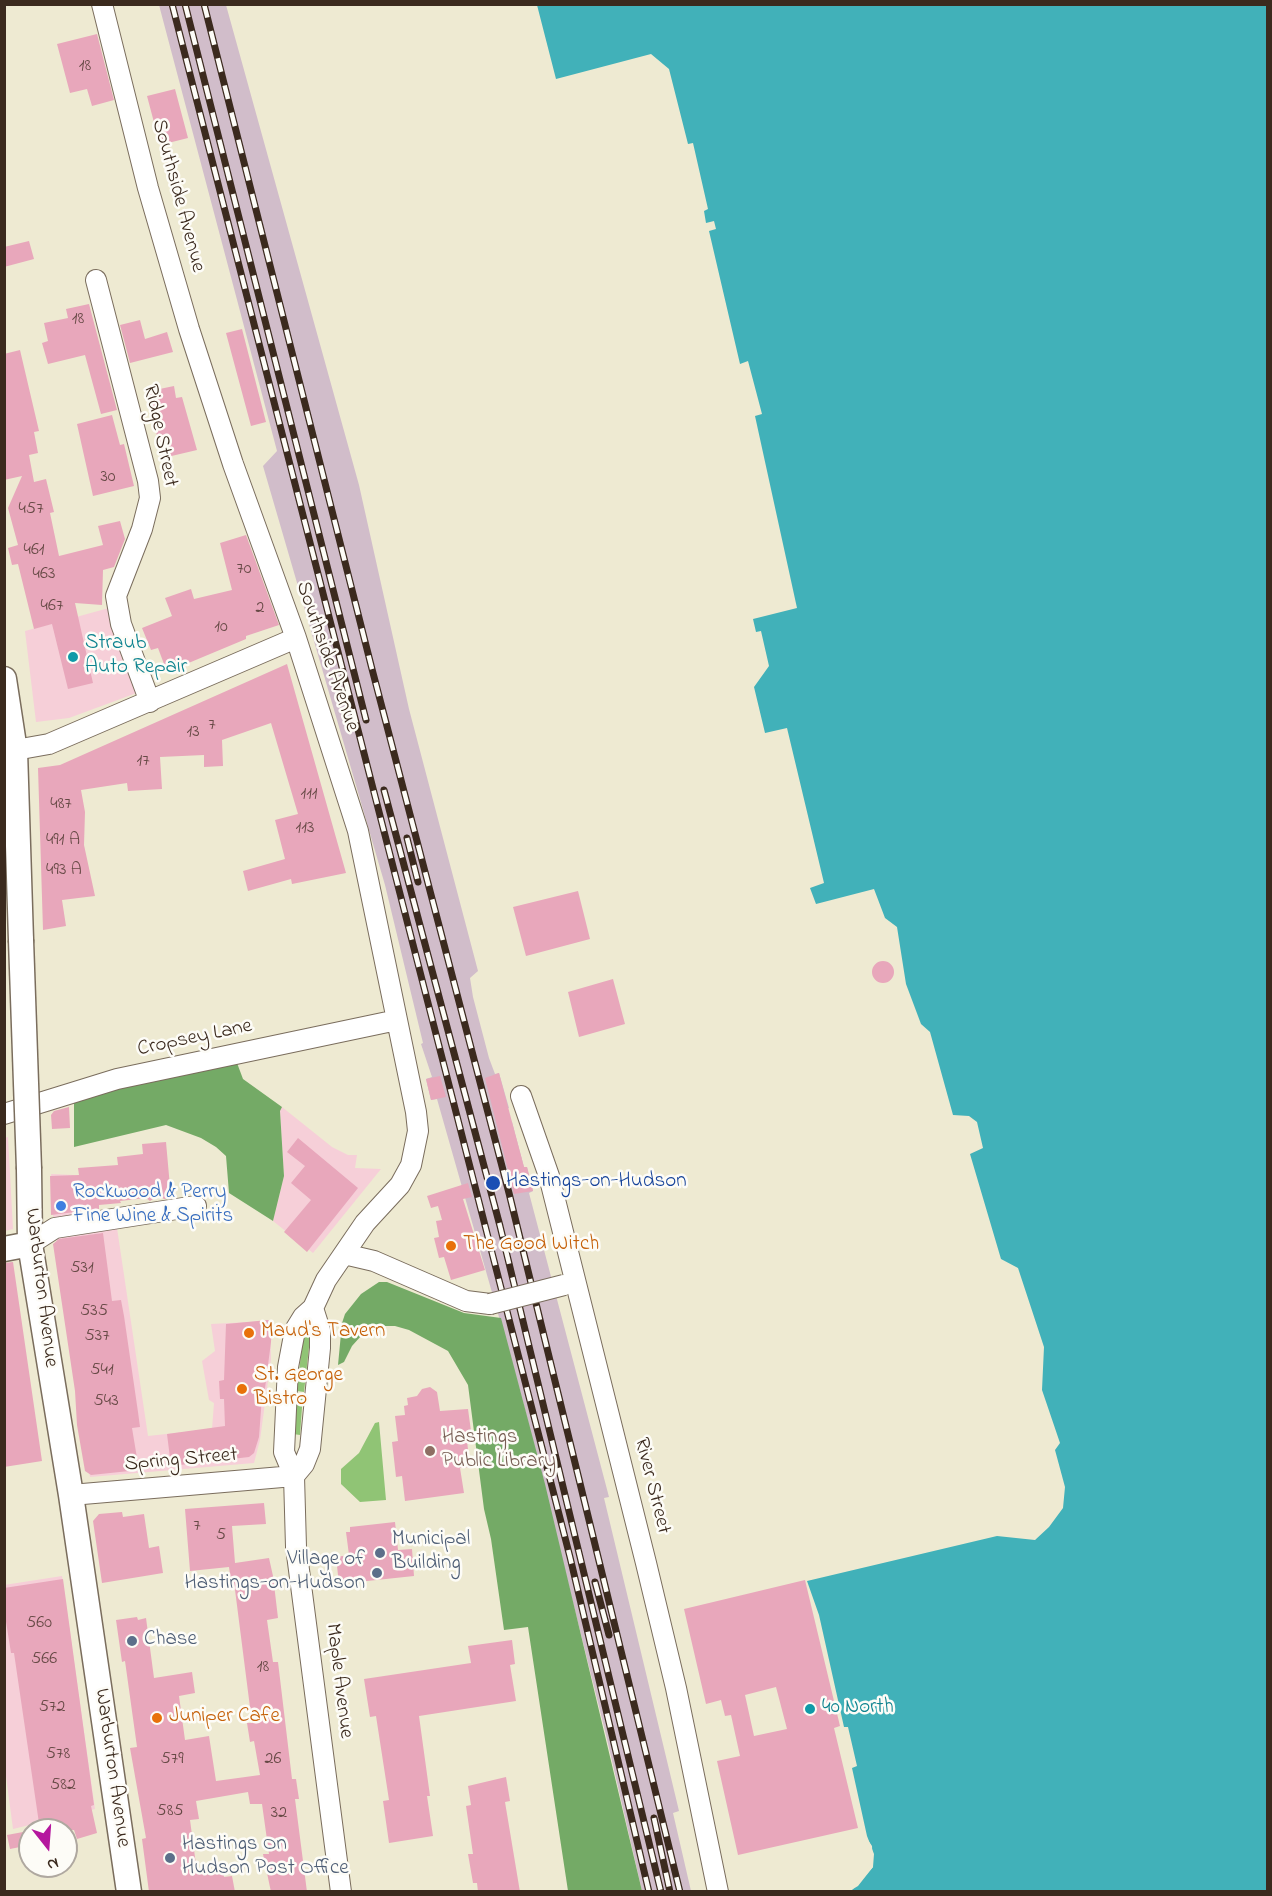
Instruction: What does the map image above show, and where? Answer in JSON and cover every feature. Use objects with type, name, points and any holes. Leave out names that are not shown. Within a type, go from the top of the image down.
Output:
[{"type":"street","name":"Southside Avenue","points":[[102,4],[148,188],[189,329],[233,464],[296,638],[358,831],[416,1112],[416,1144],[411,1165],[400,1185],[365,1223],[313,1308],[295,1330],[288,1367],[284,1452],[294,1476]]},
{"type":"street","name":"Ridge Street","points":[[96,280],[148,481],[150,498],[142,529],[116,596],[122,624],[150,702]]},
{"type":"street","points":[[10,752],[49,744],[296,638]]},
{"type":"street","name":"Warburton Avenue","points":[[4,679],[21,940],[30,1244],[71,1495],[129,1892]]},
{"type":"street","name":"Cropsey Lane","points":[[4,1114],[117,1079],[397,1020]]},
{"type":"street","name":"River Street","points":[[521,1096],[549,1176],[570,1284],[676,1688],[718,1892]]},
{"type":"street","points":[[4,1249],[30,1244],[55,1228],[196,1206]]},
{"type":"street","points":[[344,1254],[383,1264],[466,1301],[490,1304],[570,1284]]},
{"type":"street","points":[[294,1476],[304,1464],[310,1449],[320,1348],[320,1330],[313,1308]]},
{"type":"street","name":"Spring Street","points":[[71,1495],[294,1476]]},
{"type":"street","name":"Maple Avenue","points":[[294,1476],[296,1547],[341,1892]]},
{"type":"shaded area","points":[[159,5],[226,5],[359,485],[409,709],[478,971],[470,978],[473,997],[489,1058],[495,1074],[499,1073],[509,1108],[502,1110],[512,1122],[524,1167],[527,1167],[533,1191],[529,1193],[609,1497],[604,1498],[679,1811],[673,1813],[691,1891],[642,1891],[606,1735],[522,1398],[437,1099],[431,1100],[426,1079],[432,1077],[421,1044],[423,1043],[385,885],[263,466],[277,451]]},
{"type":"shaded area","points":[[109,608],[142,691],[69,718],[36,722],[25,631]]},
{"type":"shaded area","points":[[282,1107],[332,1147],[348,1155],[357,1155],[355,1168],[381,1169],[313,1253],[273,1221],[284,1176],[280,1111]]},
{"type":"shaded area","points":[[8,1137],[13,1229],[5,1231],[4,1138]]},
{"type":"shaded area","points":[[51,1174],[74,1175],[75,1235],[117,1228],[148,1436],[212,1429],[214,1403],[209,1400],[202,1361],[215,1351],[211,1324],[270,1321],[271,1359],[260,1440],[254,1463],[90,1477],[53,1215]]},
{"type":"shaded area","points":[[62,1576],[95,1809],[58,1818],[18,1818],[18,1828],[13,1829],[4,1761],[4,1585]]},
{"type":"green space","points":[[237,1063],[243,1079],[282,1107],[280,1111],[284,1176],[273,1221],[229,1193],[226,1156],[201,1138],[166,1125],[74,1147],[74,1096]]},
{"type":"green space","points":[[379,1282],[387,1282],[464,1313],[501,1318],[545,1484],[642,1891],[568,1891],[528,1627],[504,1630],[491,1539],[484,1509],[468,1385],[448,1351],[409,1330],[395,1326],[385,1326],[361,1336],[352,1346],[344,1362],[338,1365],[345,1314],[361,1294]]},
{"type":"green space","points":[[305,1331],[310,1338],[304,1392],[297,1391]]},
{"type":"green space","points":[[297,1394],[303,1394],[300,1435],[293,1434]]},
{"type":"green space","points":[[379,1422],[386,1500],[360,1502],[341,1484],[341,1469],[359,1453],[375,1423]]},
{"type":"water","points":[[537,5],[1267,5],[1267,1891],[851,1891],[873,1867],[874,1854],[867,1836],[852,1768],[857,1766],[848,1727],[844,1727],[819,1615],[807,1581],[997,1536],[1035,1540],[1049,1527],[1063,1508],[1065,1487],[1055,1450],[1060,1443],[1042,1390],[1044,1347],[1018,1268],[1001,1259],[970,1154],[983,1148],[977,1122],[969,1116],[953,1115],[930,1032],[921,1024],[906,984],[897,927],[885,918],[874,889],[816,904],[810,888],[824,883],[787,728],[765,733],[754,687],[769,666],[761,631],[756,632],[753,619],[797,608],[755,416],[762,414],[748,361],[740,364],[709,231],[716,229],[714,221],[706,223],[704,211],[708,209],[693,143],[688,144],[669,69],[651,54],[556,79]]},
{"type":"pier","points":[[864,1834],[872,1846],[873,1867],[858,1886],[848,1892],[870,1865],[871,1854]]},
{"type":"building","points":[[97,34],[114,100],[92,106],[87,89],[70,93],[57,44]]},
{"type":"building","points":[[175,89],[188,138],[160,145],[147,96]]},
{"type":"building","points":[[29,241],[34,259],[4,267],[4,247]]},
{"type":"building","points":[[89,304],[117,410],[101,414],[85,355],[48,364],[42,343],[48,341],[44,323],[68,318],[66,309]]},
{"type":"building","points":[[140,320],[145,339],[167,332],[173,352],[130,363],[120,325]]},
{"type":"building","points":[[242,329],[266,422],[251,426],[226,333]]},
{"type":"building","points":[[20,350],[39,431],[34,432],[38,453],[29,455],[34,482],[46,479],[54,512],[50,513],[59,556],[103,545],[98,526],[120,521],[125,539],[114,567],[103,570],[102,605],[75,603],[93,683],[68,689],[52,624],[34,629],[18,564],[12,565],[8,548],[18,545],[8,508],[22,476],[4,480],[4,354]]},
{"type":"building","points":[[174,386],[176,398],[182,397],[197,450],[163,458],[147,398],[150,391]]},
{"type":"building","points":[[112,415],[120,445],[124,444],[134,486],[93,496],[77,424]]},
{"type":"building","points":[[246,535],[279,625],[246,636],[246,639],[167,672],[158,648],[151,650],[142,628],[172,616],[165,598],[191,589],[194,599],[232,590],[220,543]]},
{"type":"building","points":[[287,664],[346,873],[292,884],[291,879],[248,891],[243,871],[285,859],[275,820],[298,814],[271,723],[222,740],[223,766],[204,767],[204,755],[160,757],[162,789],[128,791],[127,783],[81,790],[85,812],[84,845],[95,896],[62,900],[66,926],[43,930],[38,768],[60,765]]},
{"type":"building","points":[[578,891],[590,939],[526,956],[513,907]]},
{"type":"building","points":[[883,961],[891,964],[894,972],[891,980],[883,983],[875,980],[872,972],[875,964]]},
{"type":"building","points":[[613,979],[625,1024],[579,1037],[568,992]]},
{"type":"building","points":[[499,1073],[524,1167],[527,1167],[533,1191],[514,1194],[485,1078]]},
{"type":"building","points":[[440,1076],[446,1097],[431,1100],[426,1079]]},
{"type":"building","points":[[69,1107],[70,1128],[52,1129],[51,1115],[54,1111]]},
{"type":"building","points":[[298,1138],[358,1188],[307,1252],[284,1232],[311,1200],[291,1183],[305,1166],[287,1152]]},
{"type":"building","points":[[166,1142],[171,1198],[164,1199],[159,1195],[150,1201],[146,1198],[120,1201],[121,1203],[99,1205],[99,1209],[51,1215],[50,1176],[79,1175],[78,1168],[118,1165],[117,1157],[143,1154],[142,1144]]},
{"type":"building","name":"Hastings-on-Hudson","points":[[468,1183],[472,1197],[463,1199],[485,1270],[451,1280],[444,1257],[439,1258],[434,1238],[439,1237],[436,1221],[442,1220],[438,1206],[431,1208],[427,1196]]},
{"type":"building","points":[[103,1233],[112,1301],[121,1300],[124,1316],[140,1427],[132,1428],[139,1470],[91,1475],[85,1471],[77,1425],[75,1391],[53,1244],[59,1239]]},
{"type":"building","points":[[13,1262],[42,1461],[4,1467],[4,1263]]},
{"type":"building","points":[[268,1320],[272,1322],[271,1342],[264,1396],[262,1396],[259,1437],[254,1453],[249,1457],[171,1466],[167,1434],[225,1426],[224,1399],[220,1399],[219,1381],[224,1380],[226,1324]]},
{"type":"building","name":"Hastings Public Library","points":[[430,1387],[437,1392],[440,1411],[468,1409],[471,1431],[466,1432],[470,1467],[460,1468],[464,1493],[405,1501],[402,1476],[396,1477],[392,1442],[398,1441],[395,1416],[405,1415],[404,1406],[408,1405],[407,1398],[417,1396],[422,1389]]},
{"type":"building","points":[[264,1503],[266,1524],[232,1526],[235,1563],[269,1558],[273,1576],[278,1618],[267,1620],[273,1662],[278,1662],[292,1779],[296,1779],[299,1799],[295,1799],[307,1892],[271,1892],[263,1854],[269,1854],[262,1804],[250,1804],[248,1792],[196,1801],[199,1819],[190,1820],[197,1872],[223,1868],[224,1877],[232,1876],[235,1892],[149,1892],[142,1839],[146,1838],[130,1748],[137,1747],[125,1661],[122,1662],[116,1620],[146,1618],[154,1678],[192,1672],[195,1693],[179,1696],[185,1740],[209,1736],[216,1781],[260,1775],[254,1741],[250,1742],[247,1723],[252,1723],[234,1582],[231,1582],[229,1567],[190,1571],[185,1509]]},
{"type":"building","points":[[122,1512],[123,1517],[144,1514],[149,1548],[159,1546],[163,1573],[102,1583],[93,1521],[99,1514]]},
{"type":"building","name":"Municipal Building","points":[[395,1522],[398,1550],[412,1549],[414,1576],[339,1584],[336,1557],[349,1555],[346,1532],[350,1532],[350,1527]]},
{"type":"building","points":[[63,1579],[94,1805],[91,1806],[97,1833],[78,1839],[78,1818],[38,1818],[14,1653],[11,1653],[4,1609],[4,1588]]},
{"type":"building","points":[[805,1580],[840,1726],[834,1728],[858,1828],[738,1855],[717,1761],[740,1756],[731,1715],[725,1716],[721,1700],[706,1704],[684,1609]],"holes":[[[776,1687],[787,1729],[754,1736],[745,1695]]]},
{"type":"building","points":[[512,1640],[515,1664],[510,1665],[516,1701],[419,1716],[433,1836],[389,1843],[383,1801],[389,1800],[376,1716],[370,1717],[364,1679],[471,1663],[468,1646]]},
{"type":"building","points":[[506,1777],[510,1801],[505,1802],[520,1892],[478,1892],[477,1883],[473,1883],[468,1854],[473,1854],[466,1806],[471,1805],[468,1786]]},
{"type":"building","points":[[18,1833],[18,1847],[10,1849],[7,1835]]},
{"type":"railway","points":[[172,4],[570,1557],[649,1892]]},
{"type":"railway","points":[[185,4],[366,720]]},
{"type":"railway","points":[[204,4],[372,669],[509,1193],[680,1892]]},
{"type":"railway","points":[[384,790],[500,1226],[661,1892]]},
{"type":"railway","points":[[407,838],[418,882]]},
{"type":"railway","points":[[595,1582],[609,1635]]},
{"type":"railway","points":[[654,1818],[670,1892]]},
{"type":"place","name":"Straub Auto Repair","points":[[73,657]]},
{"type":"place","name":"Hastings-on-Hudson","points":[[493,1183]]},
{"type":"place","name":"Rockwood & Perry Fine Wine & Spirits","points":[[61,1206]]},
{"type":"place","name":"The Good Witch","points":[[451,1246]]},
{"type":"place","name":"Maud's Tavern","points":[[249,1333]]},
{"type":"place","name":"St. George Bistro","points":[[242,1389]]},
{"type":"place","name":"Hastings Public Library","points":[[430,1451]]},
{"type":"place","name":"Municipal Building","points":[[380,1553]]},
{"type":"place","name":"Village of Hastings-on-Hudson","points":[[377,1573]]},
{"type":"place","name":"Chase","points":[[132,1641]]},
{"type":"place","name":"40 North","points":[[810,1709]]},
{"type":"place","name":"Juniper Cafe","points":[[157,1718]]},
{"type":"place","name":"Hastings On Hudson Post Office","points":[[170,1858]]}]
